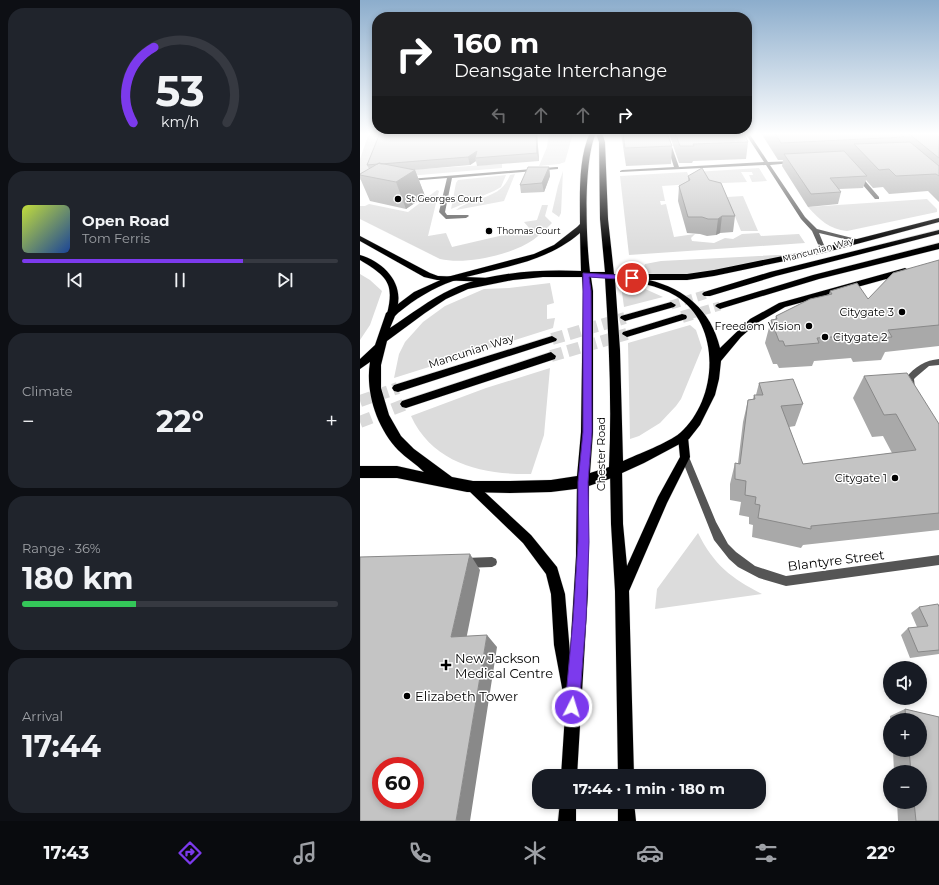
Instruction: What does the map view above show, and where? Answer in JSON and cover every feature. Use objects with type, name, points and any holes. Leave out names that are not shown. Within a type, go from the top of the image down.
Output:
[{"type":"highway","name":"Chester Road","points":[[583,482],[588,432],[588,291],[586,275],[584,187],[586,171]]},
{"type":"highway","name":"Chester Road","points":[[603,171],[604,220],[614,350],[617,427],[616,470]]},
{"type":"highway","points":[[360,364],[380,343],[450,294],[463,288],[491,280],[532,275],[586,275],[632,278],[701,276],[823,250],[856,240],[939,220]]},
{"type":"highway","points":[[449,482],[405,449],[387,428],[374,384],[374,371],[380,343],[391,314],[408,299],[453,279],[537,257],[563,244],[585,224]]},
{"type":"highway","name":"Mancunian Way","points":[[707,294],[773,274],[938,232]]},
{"type":"highway","points":[[720,306],[816,277],[872,264],[926,248],[939,246]]},
{"type":"highway","points":[[716,359],[750,322],[782,305],[916,268]]},
{"type":"highway","points":[[364,472],[396,472],[472,487],[548,487],[583,482],[616,470],[683,437],[696,420],[706,403],[712,388],[716,359],[713,338],[706,322],[693,304],[678,293],[666,287],[632,278]]},
{"type":"highway","points":[[625,318],[671,305]]},
{"type":"highway","points":[[627,334],[682,317]]},
{"type":"highway","name":"Mancunian Way","points":[[398,388],[552,339]]},
{"type":"highway","points":[[406,404],[551,356]]},
{"type":"main road","points":[[360,238],[418,271],[437,278],[491,280]]},
{"type":"main road","points":[[360,257],[392,280],[395,289],[395,301],[391,314]]},
{"type":"main road","points":[[622,591],[662,501],[685,457],[683,437]]},
{"type":"main road","name":"Chester Road","points":[[616,470],[617,524],[622,591],[626,769]]},
{"type":"main road","name":"Chester Road","points":[[569,769],[572,707],[580,605],[583,482]]},
{"type":"main road","points":[[472,487],[527,539],[552,571],[558,594],[561,645],[572,707]]},
{"type":"main road","points":[[567,821],[568,809]]},
{"type":"main road","points":[[626,809],[627,821]]},
{"type":"street","points":[[401,180],[512,171]]},
{"type":"street","points":[[772,171],[803,218],[815,230],[823,250]]},
{"type":"street","points":[[856,174],[877,198]]},
{"type":"street","points":[[450,176],[442,212],[446,217],[466,216]]},
{"type":"street","points":[[815,230],[856,240]]},
{"type":"street","points":[[912,394],[910,378],[926,364],[939,362]]},
{"type":"street","name":"Blantyre Street","points":[[685,457],[712,527],[723,545],[734,559],[748,568],[768,577],[786,581],[939,560]]},
{"type":"street","points":[[453,564],[492,562]]},
{"type":"shaded area","points":[[360,171],[371,171],[368,179],[360,180]]},
{"type":"shaded area","points":[[403,171],[463,171],[396,177]]},
{"type":"shaded area","points":[[563,171],[561,213],[559,217],[552,212]]},
{"type":"shaded area","points":[[761,171],[767,181],[752,182],[749,175],[753,175],[752,172],[741,172],[747,182],[700,184],[695,172]]},
{"type":"shaded area","points":[[687,172],[692,184],[662,186],[665,201],[660,201],[661,205],[666,204],[674,237],[695,234],[691,238],[692,241],[714,243],[725,238],[733,239],[742,234],[759,233],[761,236],[799,234],[805,243],[629,255],[620,176]]},
{"type":"shaded area","points":[[515,174],[504,201],[456,210],[494,193],[506,183],[510,175]]},
{"type":"shaded area","points":[[506,175],[501,187],[451,209],[456,183],[458,180]]},
{"type":"shaded area","points":[[437,190],[439,191],[428,236],[446,233],[452,247],[530,229],[524,222],[537,220],[542,205],[548,205],[545,216],[552,223],[533,240],[513,250],[475,260],[451,261],[440,259],[360,219],[360,206],[369,204],[408,212]]},
{"type":"shaded area","points":[[743,196],[758,231],[741,231],[727,197]]},
{"type":"shaded area","points":[[927,199],[937,209],[937,212],[847,231],[835,228],[825,223],[808,207]]},
{"type":"shaded area","points":[[788,255],[715,271],[678,275],[642,272],[645,264],[661,261]]},
{"type":"shaded area","points":[[360,274],[370,280],[382,291],[370,325],[360,340]]},
{"type":"shaded area","points":[[550,283],[554,303],[547,305],[547,319],[555,318],[553,328],[394,378],[399,354],[405,342],[423,322],[445,306],[484,289],[509,288]]},
{"type":"shaded area","points":[[621,285],[643,288],[663,297],[624,307]]},
{"type":"shaded area","points":[[690,325],[696,330],[702,348],[681,399],[660,423],[639,436],[630,439],[628,343]]},
{"type":"shaded area","points":[[550,368],[544,435],[531,474],[513,474],[478,469],[446,456],[432,445],[421,432],[411,416],[486,388]]},
{"type":"shaded area","points":[[698,533],[710,554],[724,570],[762,594],[655,609],[657,589]]},
{"type":"building","points":[[365,171],[413,171],[396,182],[360,174]]},
{"type":"building","points":[[526,171],[547,171],[542,183],[520,185]]},
{"type":"building","points":[[696,171],[704,171],[709,180],[721,183],[735,216],[722,216],[718,219],[688,217],[679,186],[690,180],[688,176]]},
{"type":"building","points":[[796,171],[863,171],[867,176],[830,178],[841,192],[811,194]]},
{"type":"building","points":[[891,171],[939,171],[939,176],[936,174],[896,176]]},
{"type":"building","points":[[939,260],[939,325],[888,330],[892,337],[862,339],[860,335],[817,338],[819,343],[785,346],[783,341],[779,341],[771,320],[777,319],[776,316],[810,299],[832,294],[830,291],[857,283],[868,299],[893,273]]},
{"type":"building","name":"Citygate 1","points":[[907,373],[939,424],[939,513],[811,526],[811,529],[758,518],[760,505],[755,504],[756,497],[745,495],[746,481],[735,479],[735,463],[740,464],[748,400],[755,399],[754,395],[763,395],[759,383],[793,379],[803,404],[781,406],[803,464],[916,450],[896,414],[884,415],[864,376]]},
{"type":"building","name":"Elizabeth Tower","points":[[470,554],[451,637],[487,635],[456,821],[360,821],[360,557]]},
{"type":"building","points":[[938,604],[939,650],[918,652],[908,628],[928,626],[919,607]]},
{"type":"building","points":[[905,709],[922,713],[905,713]]},
{"type":"building","points":[[927,714],[939,717],[939,821],[916,821],[915,809],[927,809],[927,765],[910,765],[910,757],[927,757]]},
{"type":"tunnel","points":[[671,305],[707,294]]},
{"type":"tunnel","points":[[688,315],[720,306]]},
{"type":"tunnel","points":[[682,317],[692,314]]},
{"type":"tunnel","points":[[552,339],[625,318]]},
{"type":"tunnel","points":[[551,356],[627,334]]},
{"type":"tunnel","points":[[360,401],[398,388]]},
{"type":"tunnel","points":[[360,422],[406,404]]},
{"type":"place","name":"St Georges Court","points":[[398,199]]},
{"type":"place","name":"Thomas Court","points":[[489,231]]},
{"type":"place","name":"Citygate 3","points":[[902,312]]},
{"type":"place","name":"Freedom Vision","points":[[809,326]]},
{"type":"place","name":"Citygate 2","points":[[825,337]]},
{"type":"place","name":"Citygate 1","points":[[895,478]]},
{"type":"place","name":"New Jackson Medical Centre","points":[[446,665]]},
{"type":"place","name":"Elizabeth Tower","points":[[407,696]]},
{"type":"route","points":[[572,707],[580,620],[584,510],[583,482],[588,432],[588,291],[586,275],[632,278]]}]
